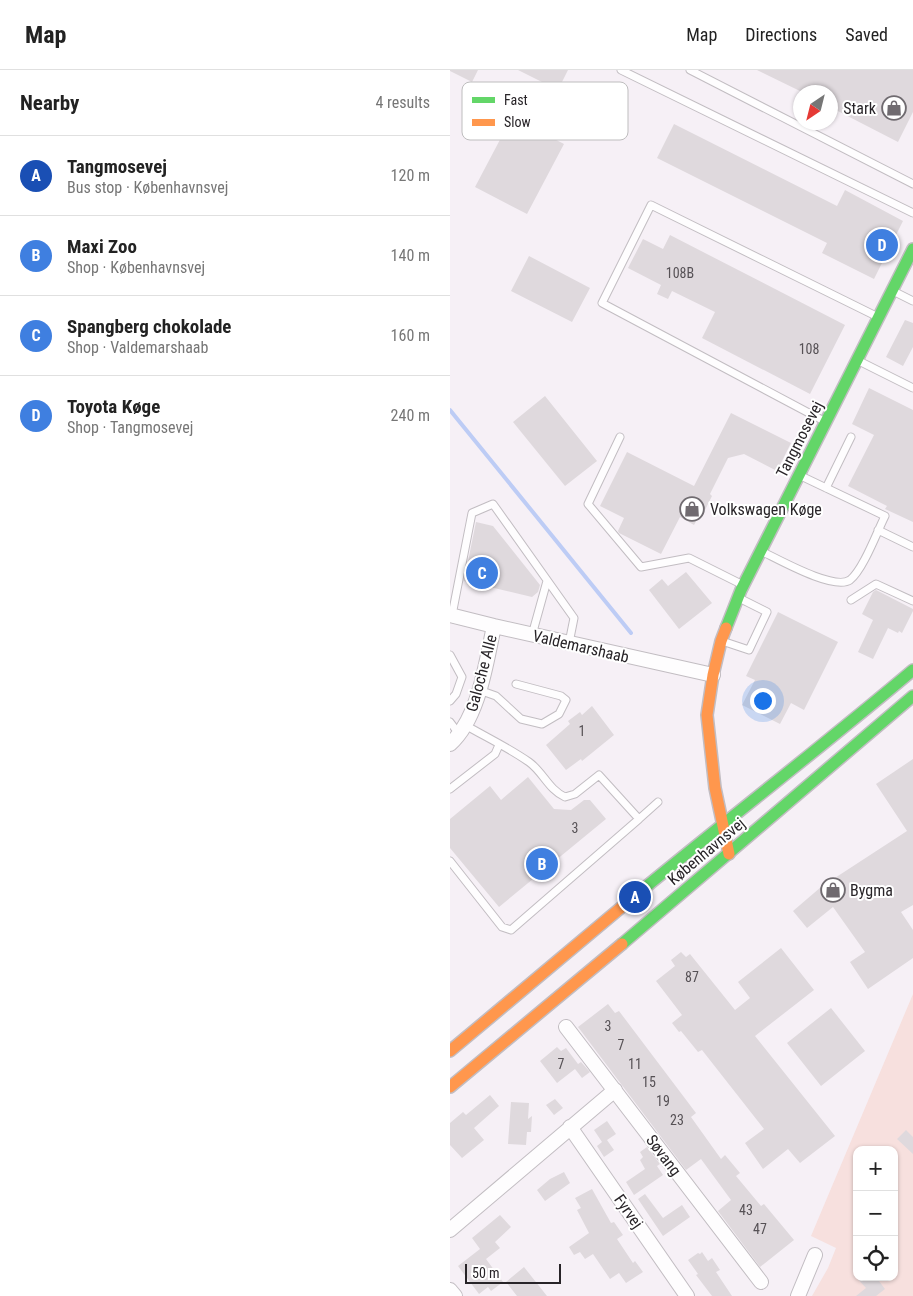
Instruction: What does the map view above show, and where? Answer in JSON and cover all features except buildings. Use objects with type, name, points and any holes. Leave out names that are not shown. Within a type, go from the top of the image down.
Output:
[{"type":"main road","name":"Tangmosevej","points":[[729,854],[715,788],[706,715],[721,641],[743,585],[913,249]]},
{"type":"main road","name":"Københavnsvej","points":[[450,1052],[722,824],[861,714],[913,670]]},
{"type":"main road","name":"Københavnsvej","points":[[450,1086],[729,854],[913,696]]},
{"type":"street","name":"Valdemarshaab","points":[[451,615],[713,675]]},
{"type":"street","name":"Galoche Alle","points":[[458,734],[470,714],[478,690],[494,626]]},
{"type":"street","name":"Søvang","points":[[566,1028],[761,1282]]},
{"type":"street","points":[[450,1230],[615,1090]]},
{"type":"street","name":"Fyrvej","points":[[570,1127],[687,1296]]},
{"type":"street","points":[[798,1296],[816,1254]]},
{"type":"street","points":[[450,1290],[455,1296]]},
{"type":"lane","points":[[621,70],[913,212]]},
{"type":"lane","points":[[690,70],[913,184]]},
{"type":"lane","points":[[826,422],[602,303],[651,205],[879,317]]},
{"type":"lane","points":[[892,290],[913,300]]},
{"type":"lane","points":[[857,360],[913,388]]},
{"type":"lane","points":[[620,437],[588,504],[641,568],[689,558],[743,585]]},
{"type":"lane","points":[[826,488],[850,437]]},
{"type":"lane","points":[[761,550],[820,578],[839,583],[846,582],[856,574],[884,516],[799,475]]},
{"type":"lane","points":[[451,615],[472,513],[493,504],[574,618],[569,643]]},
{"type":"lane","points":[[878,530],[913,547]]},
{"type":"lane","points":[[532,635],[548,581]]},
{"type":"lane","points":[[851,600],[876,584],[913,601]]},
{"type":"lane","points":[[721,641],[749,650],[767,612],[738,598]]},
{"type":"lane","points":[[450,655],[462,677],[456,694],[450,701]]},
{"type":"lane","points":[[478,690],[496,696],[521,719],[542,724],[559,714],[566,700],[561,696],[516,684]]},
{"type":"lane","points":[[450,722],[458,734],[499,745],[531,763],[557,794],[565,797],[575,794],[599,774],[639,820]]},
{"type":"lane","points":[[450,789],[495,754],[499,745]]},
{"type":"lane","points":[[450,861],[502,927],[512,930],[658,802]]},
{"type":"shaded area","points":[[913,994],[913,1296],[812,1296],[828,1268],[836,1248],[811,1236]]},
{"type":"waterway","points":[[450,410],[631,633]]},
{"type":"traffic: fast","points":[[726,628],[741,590],[913,249]]},
{"type":"traffic: fast","points":[[642,890],[913,670]]},
{"type":"traffic: fast","points":[[622,944],[913,696]]},
{"type":"traffic: slow","points":[[726,628],[713,675],[707,715],[715,788],[729,854]]},
{"type":"traffic: slow","points":[[450,1051],[642,890]]},
{"type":"traffic: slow","points":[[450,1087],[622,944]]},
{"type":"place","name":"Stark","points":[[894,108]]},
{"type":"place","name":"Toyota Køge","points":[[882,245]]},
{"type":"place","name":"Volkswagen Køge","points":[[692,509]]},
{"type":"place","name":"Spangberg chokolade","points":[[482,573]]},
{"type":"place","name":"Maxi Zoo","points":[[542,864]]},
{"type":"place","name":"Bygma","points":[[833,890]]},
{"type":"place","name":"Tangmosevej","points":[[635,897]]}]
